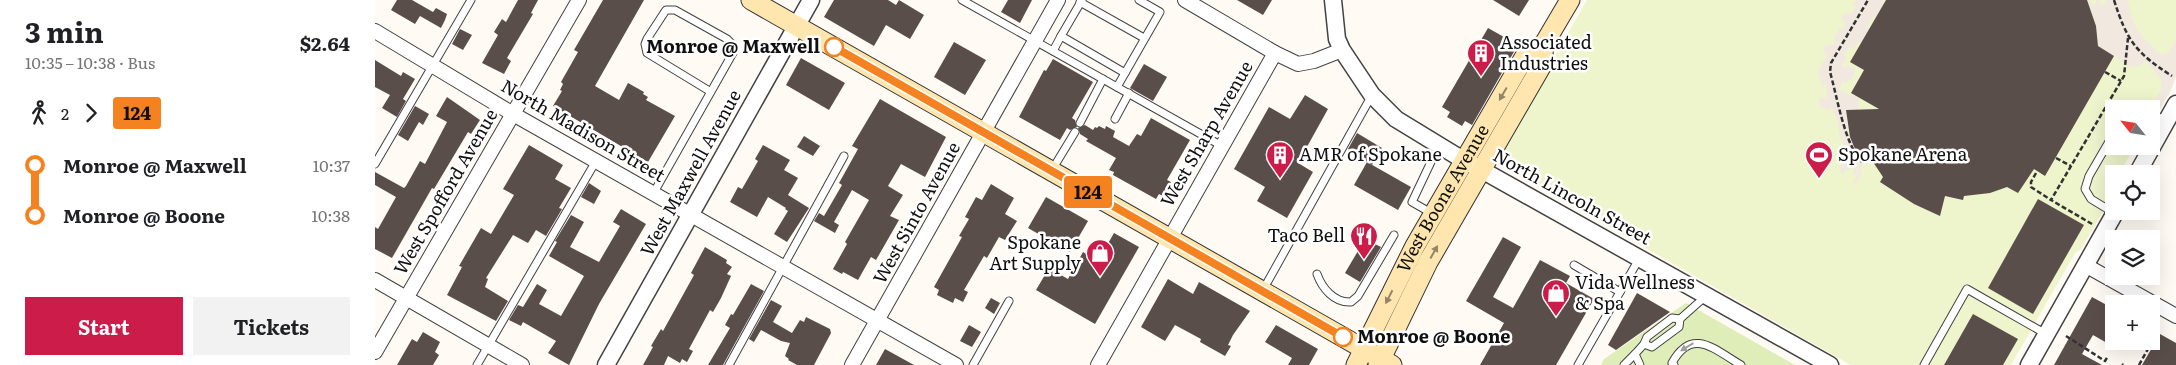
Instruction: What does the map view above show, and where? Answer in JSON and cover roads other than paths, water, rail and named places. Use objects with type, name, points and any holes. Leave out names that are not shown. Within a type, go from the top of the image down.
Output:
[{"type":"main road","points":[[751,0],[1263,290],[1360,357],[1384,363]]},
{"type":"main road","name":"West Boone Avenue","points":[[1384,363],[1417,284],[1542,65],[1544,44],[1570,0]]},
{"type":"main road","name":"West Boone Avenue","points":[[1360,357],[1415,246],[1525,56],[1544,44]]},
{"type":"street","name":"West Spofford Avenue","points":[[375,352],[579,0]]},
{"type":"street","name":"West Maxwell Avenue","points":[[606,365],[811,0]]},
{"type":"street","name":"West Sinto Avenue","points":[[852,365],[1058,0]]},
{"type":"street","points":[[1185,0],[1275,53],[1298,64],[1314,61],[1341,50],[1337,39],[1333,0]]},
{"type":"street","name":"North Madison Street","points":[[375,31],[513,114],[956,365]]},
{"type":"street","name":"North Lincoln Street","points":[[1341,50],[1372,95],[1396,118],[1465,160],[1830,365]]},
{"type":"street","name":"West Sharp Avenue","points":[[1098,365],[1275,53]]},
{"type":"street","points":[[2142,165],[2176,104]]},
{"type":"street","points":[[2029,365],[2110,220]]},
{"type":"street","points":[[2085,265],[2176,316]]},
{"type":"street","points":[[375,280],[522,365]]},
{"type":"lane","points":[[375,164],[471,0]]},
{"type":"lane","points":[[962,0],[1222,146]]},
{"type":"lane","points":[[1117,87],[1159,12],[1139,0]]},
{"type":"lane","points":[[1053,51],[1081,1],[1144,38]]},
{"type":"lane","points":[[653,194],[711,92],[734,51],[734,46],[727,39],[675,10],[666,10],[647,39],[645,44],[647,53],[711,92]]},
{"type":"lane","points":[[1061,36],[1125,72]]},
{"type":"lane","points":[[1080,122],[1103,79]]},
{"type":"lane","points":[[1115,119],[1129,93]]},
{"type":"lane","points":[[1263,290],[1372,95]]},
{"type":"lane","points":[[2160,118],[2166,122]]},
{"type":"lane","points":[[1052,171],[1075,132]]},
{"type":"lane","points":[[1433,214],[1412,202],[1439,144]]},
{"type":"lane","points":[[2105,148],[2089,176],[2085,188],[2091,199],[2105,207]]},
{"type":"lane","points":[[729,365],[844,156]]},
{"type":"lane","points":[[477,365],[596,161]]},
{"type":"lane","points":[[1317,274],[1327,292],[1344,302],[1351,302],[1357,296],[1394,235]]},
{"type":"lane","points":[[1578,365],[1640,258]]},
{"type":"lane","points":[[1574,265],[1620,292]]},
{"type":"lane","points":[[1924,365],[1967,289],[2046,334]]},
{"type":"lane","points":[[1644,344],[1652,347],[1679,327],[1680,319],[1707,295]]},
{"type":"lane","points":[[973,365],[1009,301]]},
{"type":"lane","points":[[1624,365],[1644,344],[1647,337],[1672,318],[1680,319]]},
{"type":"lane","points":[[1674,365],[1672,363],[1677,354],[1690,343],[1700,342],[1741,365]]},
{"type":"lane","points":[[1635,354],[1639,365]]},
{"type":"place","name":"Monroe @ Maxwell","points":[[834,47]]},
{"type":"place","name":"Associated Industries","points":[[1481,77]]},
{"type":"place","name":"AMR of Spokane","points":[[1280,179]]},
{"type":"place","name":"Spokane Arena","points":[[1819,179]]},
{"type":"place","name":"Taco Bell","points":[[1364,260]]},
{"type":"place","name":"Spokane Art Supply","points":[[1100,277]]},
{"type":"place","name":"Vida Wellness & Spa","points":[[1556,317]]},
{"type":"place","name":"Monroe @ Boone","points":[[1343,337]]}]
